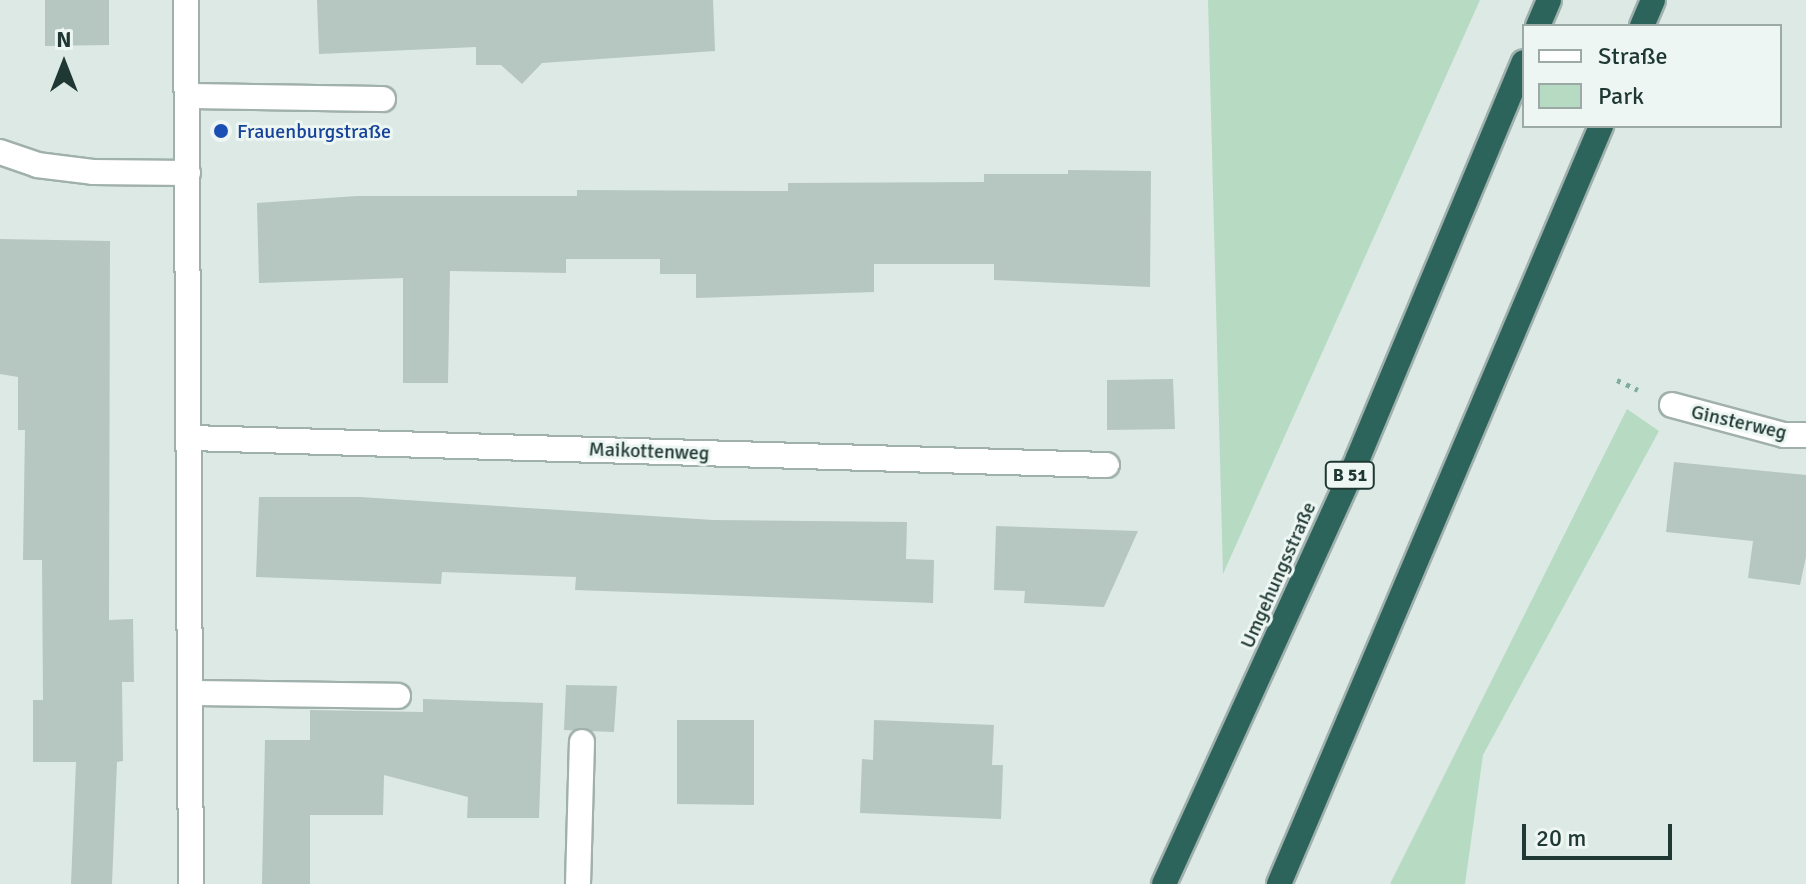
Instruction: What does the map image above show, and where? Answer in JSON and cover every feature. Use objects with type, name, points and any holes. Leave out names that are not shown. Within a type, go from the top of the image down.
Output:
[{"type":"highway","points":[[1539,24],[1549,0]]},
{"type":"highway","points":[[1643,24],[1653,0]]},
{"type":"highway","name":"Umgehungsstraße","points":[[1164,884],[1358,458],[1522,67]]},
{"type":"highway","points":[[1279,884],[1600,128]]},
{"type":"street","points":[[186,0],[191,438],[191,884]]},
{"type":"street","points":[[188,96],[383,99]]},
{"type":"street","points":[[0,152],[37,165],[93,172],[188,173]]},
{"type":"street","name":"Ginsterweg","points":[[1672,405],[1784,435],[1806,435]]},
{"type":"street","name":"Maikottenweg","points":[[191,438],[1107,465]]},
{"type":"street","points":[[191,693],[398,696]]},
{"type":"street","points":[[578,884],[582,742]]},
{"type":"green space","points":[[1208,0],[1480,0],[1223,574]]},
{"type":"green space","points":[[1627,409],[1659,431],[1483,755],[1465,884],[1390,884]]},
{"type":"building","points":[[45,0],[109,0],[109,45],[45,46]]},
{"type":"building","points":[[317,0],[713,0],[715,51],[542,63],[522,84],[501,65],[476,65],[476,47],[319,54]]},
{"type":"building","points":[[1068,170],[1151,171],[1150,287],[994,280],[994,264],[874,264],[874,292],[696,298],[696,274],[660,274],[660,259],[566,259],[566,273],[450,271],[448,383],[403,383],[403,278],[259,283],[257,203],[357,196],[577,196],[577,190],[788,191],[788,183],[984,182],[984,174],[1068,174]]},
{"type":"building","points":[[0,239],[110,241],[109,620],[133,619],[134,682],[122,682],[123,761],[117,762],[112,884],[71,884],[76,762],[33,762],[33,700],[43,700],[42,560],[23,560],[25,430],[18,430],[18,377],[0,374]]},
{"type":"building","points":[[1173,379],[1175,429],[1107,430],[1107,380]]},
{"type":"building","points":[[1674,462],[1806,475],[1806,557],[1800,585],[1748,578],[1753,541],[1666,532]]},
{"type":"building","points":[[259,497],[360,497],[713,520],[907,522],[906,559],[934,560],[933,603],[575,590],[576,577],[442,572],[441,584],[256,577]]},
{"type":"building","points":[[996,526],[1138,531],[1104,607],[1024,603],[1025,591],[994,590]]},
{"type":"building","points":[[566,685],[617,686],[614,732],[564,730]]},
{"type":"building","points":[[423,699],[543,703],[539,818],[467,818],[468,797],[384,775],[383,815],[310,815],[310,884],[262,884],[265,740],[310,740],[310,710],[423,712]]},
{"type":"building","points":[[677,720],[754,720],[754,805],[677,804]]},
{"type":"building","points":[[874,720],[994,725],[992,765],[1003,765],[1001,819],[860,813],[862,759],[873,760]]},
{"type":"place","name":"Frauenburgstraße","points":[[221,131]]}]
